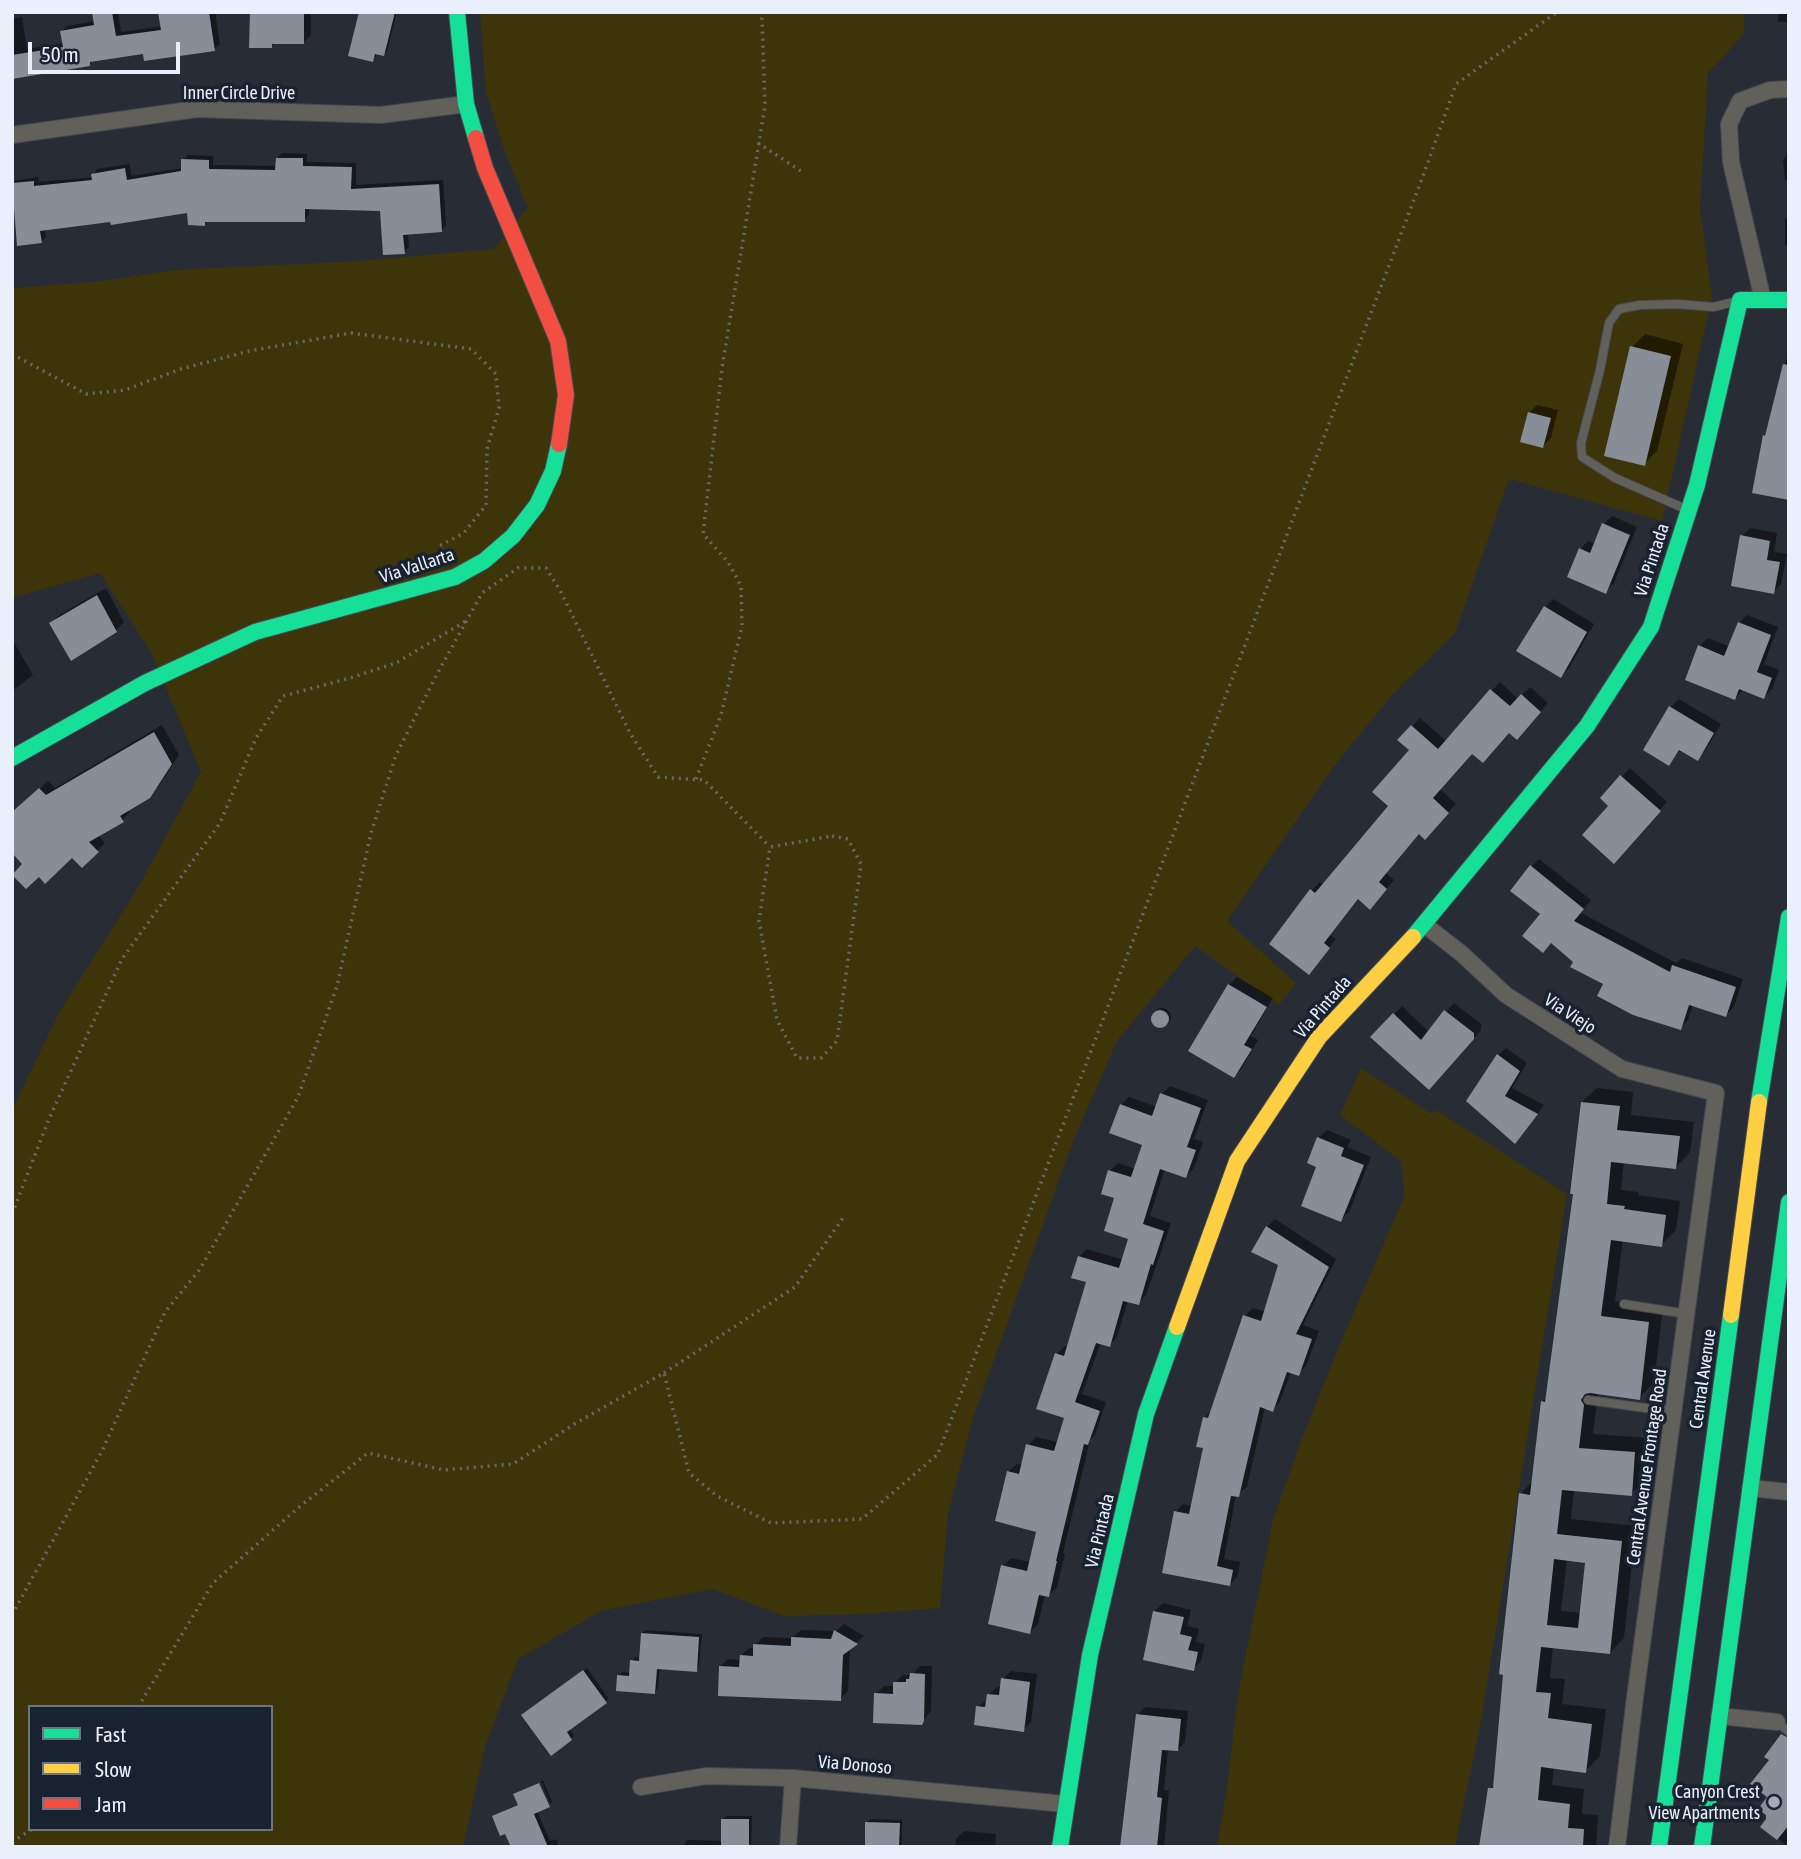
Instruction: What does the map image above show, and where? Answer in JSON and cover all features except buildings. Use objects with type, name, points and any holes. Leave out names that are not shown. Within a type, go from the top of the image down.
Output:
[{"type":"street","name":"Via Vallarta","points":[[12,758],[145,683],[255,632],[461,574],[484,561],[513,536],[537,505],[553,471],[564,418],[566,395],[558,341],[485,168],[466,104],[457,12]]},
{"type":"street","points":[[1763,300],[1731,162],[1729,124],[1741,101],[1770,90],[1789,89]]},
{"type":"street","name":"Inner Circle Drive","points":[[12,135],[197,109],[381,116],[466,104]]},
{"type":"street","points":[[1741,300],[1789,300]]},
{"type":"street","name":"Via Pintada","points":[[1060,1847],[1090,1655],[1146,1414],[1237,1161],[1319,1037],[1425,925],[1587,726],[1650,627],[1697,485],[1741,300]]},
{"type":"street","name":"Central Avenue","points":[[1659,1847],[1766,1051],[1789,917]]},
{"type":"street","name":"Via Viejo","points":[[1425,925],[1462,954],[1506,995],[1622,1069],[1716,1093]]},
{"type":"street","name":"Central Avenue Frontage Road","points":[[1617,1847],[1716,1093]]},
{"type":"street","points":[[1702,1847],[1789,1202]]},
{"type":"street","points":[[1750,1488],[1789,1492]]},
{"type":"street","points":[[1719,1716],[1783,1727]]},
{"type":"street","name":"Via Donoso","points":[[641,1787],[706,1776],[793,1778],[1065,1804]]},
{"type":"street","points":[[788,1847],[793,1778]]},
{"type":"lane","points":[[1689,510],[1615,478],[1582,457],[1581,443],[1609,323],[1619,309],[1640,305],[1713,307],[1741,300]]},
{"type":"lane","points":[[1624,1304],[1687,1314]]},
{"type":"lane","points":[[1588,1400],[1674,1412]]},
{"type":"path","points":[[696,779],[721,715],[742,625],[741,586],[729,562],[703,534],[722,368],[765,106],[762,18],[765,12]]},
{"type":"path","points":[[664,1373],[689,1473],[717,1496],[771,1523],[862,1519],[938,1454],[1456,84],[1557,12]]},
{"type":"path","points":[[758,143],[801,171]]},
{"type":"path","points":[[12,354],[86,394],[125,390],[181,369],[250,351],[351,333],[471,349],[496,374],[499,408],[487,449],[486,505],[464,533],[439,546],[480,597]]},
{"type":"path","points":[[12,1615],[103,1451],[165,1312],[200,1269],[298,1097],[337,986],[371,834],[396,755],[482,593],[518,568],[545,568],[560,590],[630,733],[658,777],[704,780],[770,847]]},
{"type":"path","points":[[12,1214],[49,1119],[122,959],[220,823],[256,738],[283,696],[396,663],[467,620]]},
{"type":"path","points":[[832,836],[848,839],[860,864],[837,1041],[821,1058],[797,1058],[777,1020],[759,921],[770,847],[832,836]]},
{"type":"path","points":[[139,1705],[213,1583],[298,1508],[368,1453],[444,1470],[513,1464],[576,1423],[664,1373],[795,1287],[843,1219]]},
{"type":"path","points":[[12,1842],[29,1831]]},
{"type":"shaded area","points":[[480,12],[1744,12],[1744,34],[1708,73],[1700,209],[1712,297],[1662,521],[1509,479],[1455,633],[1392,695],[1334,766],[1227,921],[1296,983],[1279,1005],[1195,946],[1117,1041],[1073,1141],[973,1418],[948,1514],[940,1608],[785,1616],[712,1589],[601,1611],[518,1659],[485,1747],[463,1847],[12,1847],[12,1110],[60,1011],[136,891],[201,772],[151,652],[100,573],[12,598],[12,288],[94,282],[176,270],[359,261],[493,249],[528,208],[503,147],[486,91]]},
{"type":"shaded area","points":[[1361,1068],[1432,1114],[1436,1110],[1567,1194],[1481,1721],[1455,1847],[1217,1847],[1238,1694],[1273,1520],[1340,1344],[1405,1195],[1401,1161],[1340,1115]]},
{"type":"traffic: fast","points":[[457,12],[466,104],[476,138]]},
{"type":"traffic: fast","points":[[1413,937],[1587,726],[1651,627],[1697,485],[1740,300],[1789,300]]},
{"type":"traffic: fast","points":[[12,758],[145,683],[255,632],[455,577],[484,561],[513,536],[537,505],[553,471],[559,444]]},
{"type":"traffic: fast","points":[[1759,1102],[1789,917]]},
{"type":"traffic: fast","points":[[1702,1847],[1789,1202]]},
{"type":"traffic: fast","points":[[1659,1847],[1731,1315]]},
{"type":"traffic: fast","points":[[1060,1847],[1090,1655],[1146,1414],[1177,1327]]},
{"type":"traffic: slow","points":[[1177,1327],[1237,1161],[1319,1037],[1413,937]]},
{"type":"traffic: slow","points":[[1731,1315],[1759,1102]]},
{"type":"traffic: jam","points":[[476,138],[485,168],[558,341],[566,395],[559,444]]},
{"type":"place","name":"Canyon Crest View Apartments","points":[[1774,1802]]}]
